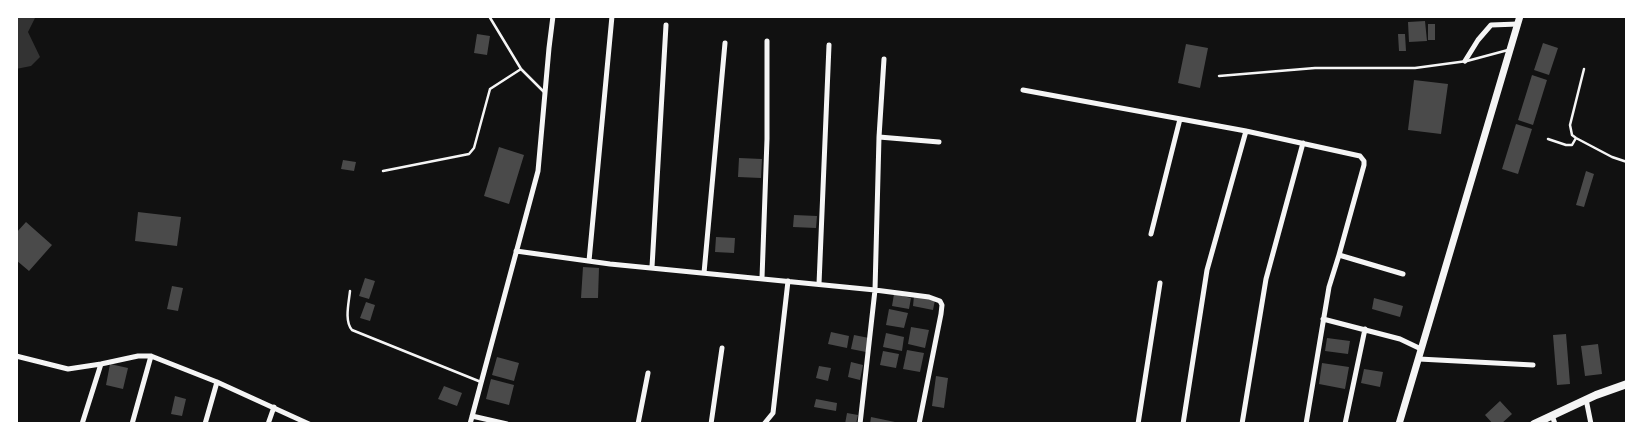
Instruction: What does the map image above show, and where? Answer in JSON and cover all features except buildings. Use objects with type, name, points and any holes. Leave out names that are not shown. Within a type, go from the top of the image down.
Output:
[{"type":"main road","points":[[1534,424],[1586,399],[1627,384]]},
{"type":"street","points":[[470,424],[538,171],[553,16]]},
{"type":"street","points":[[589,261],[612,16]]},
{"type":"street","points":[[1399,424],[1520,16]]},
{"type":"street","points":[[1464,61],[1491,25],[1518,24]]},
{"type":"street","points":[[652,267],[666,25]]},
{"type":"street","points":[[762,278],[767,138],[767,41]]},
{"type":"street","points":[[704,273],[725,43]]},
{"type":"street","points":[[819,284],[829,45]]},
{"type":"street","points":[[860,424],[875,290],[879,137],[884,59]]},
{"type":"street","points":[[1023,90],[1246,130],[1360,156],[1364,161],[1329,287],[1306,424]]},
{"type":"street","points":[[1151,234],[1180,118]]},
{"type":"street","points":[[1183,424],[1207,270],[1246,130]]},
{"type":"street","points":[[879,137],[939,142]]},
{"type":"street","points":[[1242,424],[1266,279],[1303,143]]},
{"type":"street","points":[[516,251],[589,261],[875,290],[929,297],[940,301],[942,305],[941,314],[919,424]]},
{"type":"street","points":[[1339,254],[1403,274]]},
{"type":"street","points":[[764,424],[773,413],[788,281]]},
{"type":"street","points":[[1138,424],[1160,282]]},
{"type":"street","points":[[1323,319],[1400,339],[1421,350]]},
{"type":"street","points":[[1346,424],[1365,329]]},
{"type":"street","points":[[711,424],[722,348]]},
{"type":"street","points":[[16,356],[68,369],[138,356],[151,356],[217,382],[309,424]]},
{"type":"street","points":[[132,424],[151,356]]},
{"type":"street","points":[[1419,359],[1534,365]]},
{"type":"street","points":[[82,424],[101,364]]},
{"type":"street","points":[[638,424],[648,373]]},
{"type":"street","points":[[205,424],[217,382]]},
{"type":"street","points":[[1586,399],[1591,424]]},
{"type":"street","points":[[268,424],[274,407]]},
{"type":"street","points":[[1552,415],[1555,424]]},
{"type":"street","points":[[472,416],[507,424]]},
{"type":"lane","points":[[489,16],[521,69],[545,93]]},
{"type":"lane","points":[[1219,76],[1315,68],[1415,68],[1464,61],[1510,49]]},
{"type":"lane","points":[[383,171],[462,157],[469,154],[474,148],[490,89],[521,69]]},
{"type":"lane","points":[[1584,70],[1570,125],[1572,135],[1612,157],[1627,162]]},
{"type":"lane","points":[[1548,139],[1572,145],[1576,138]]},
{"type":"lane","points":[[350,291],[348,321],[352,330],[481,382]]},
{"type":"shaded area","points":[[16,16],[36,16],[28,32],[40,57],[31,66],[16,69]]}]
